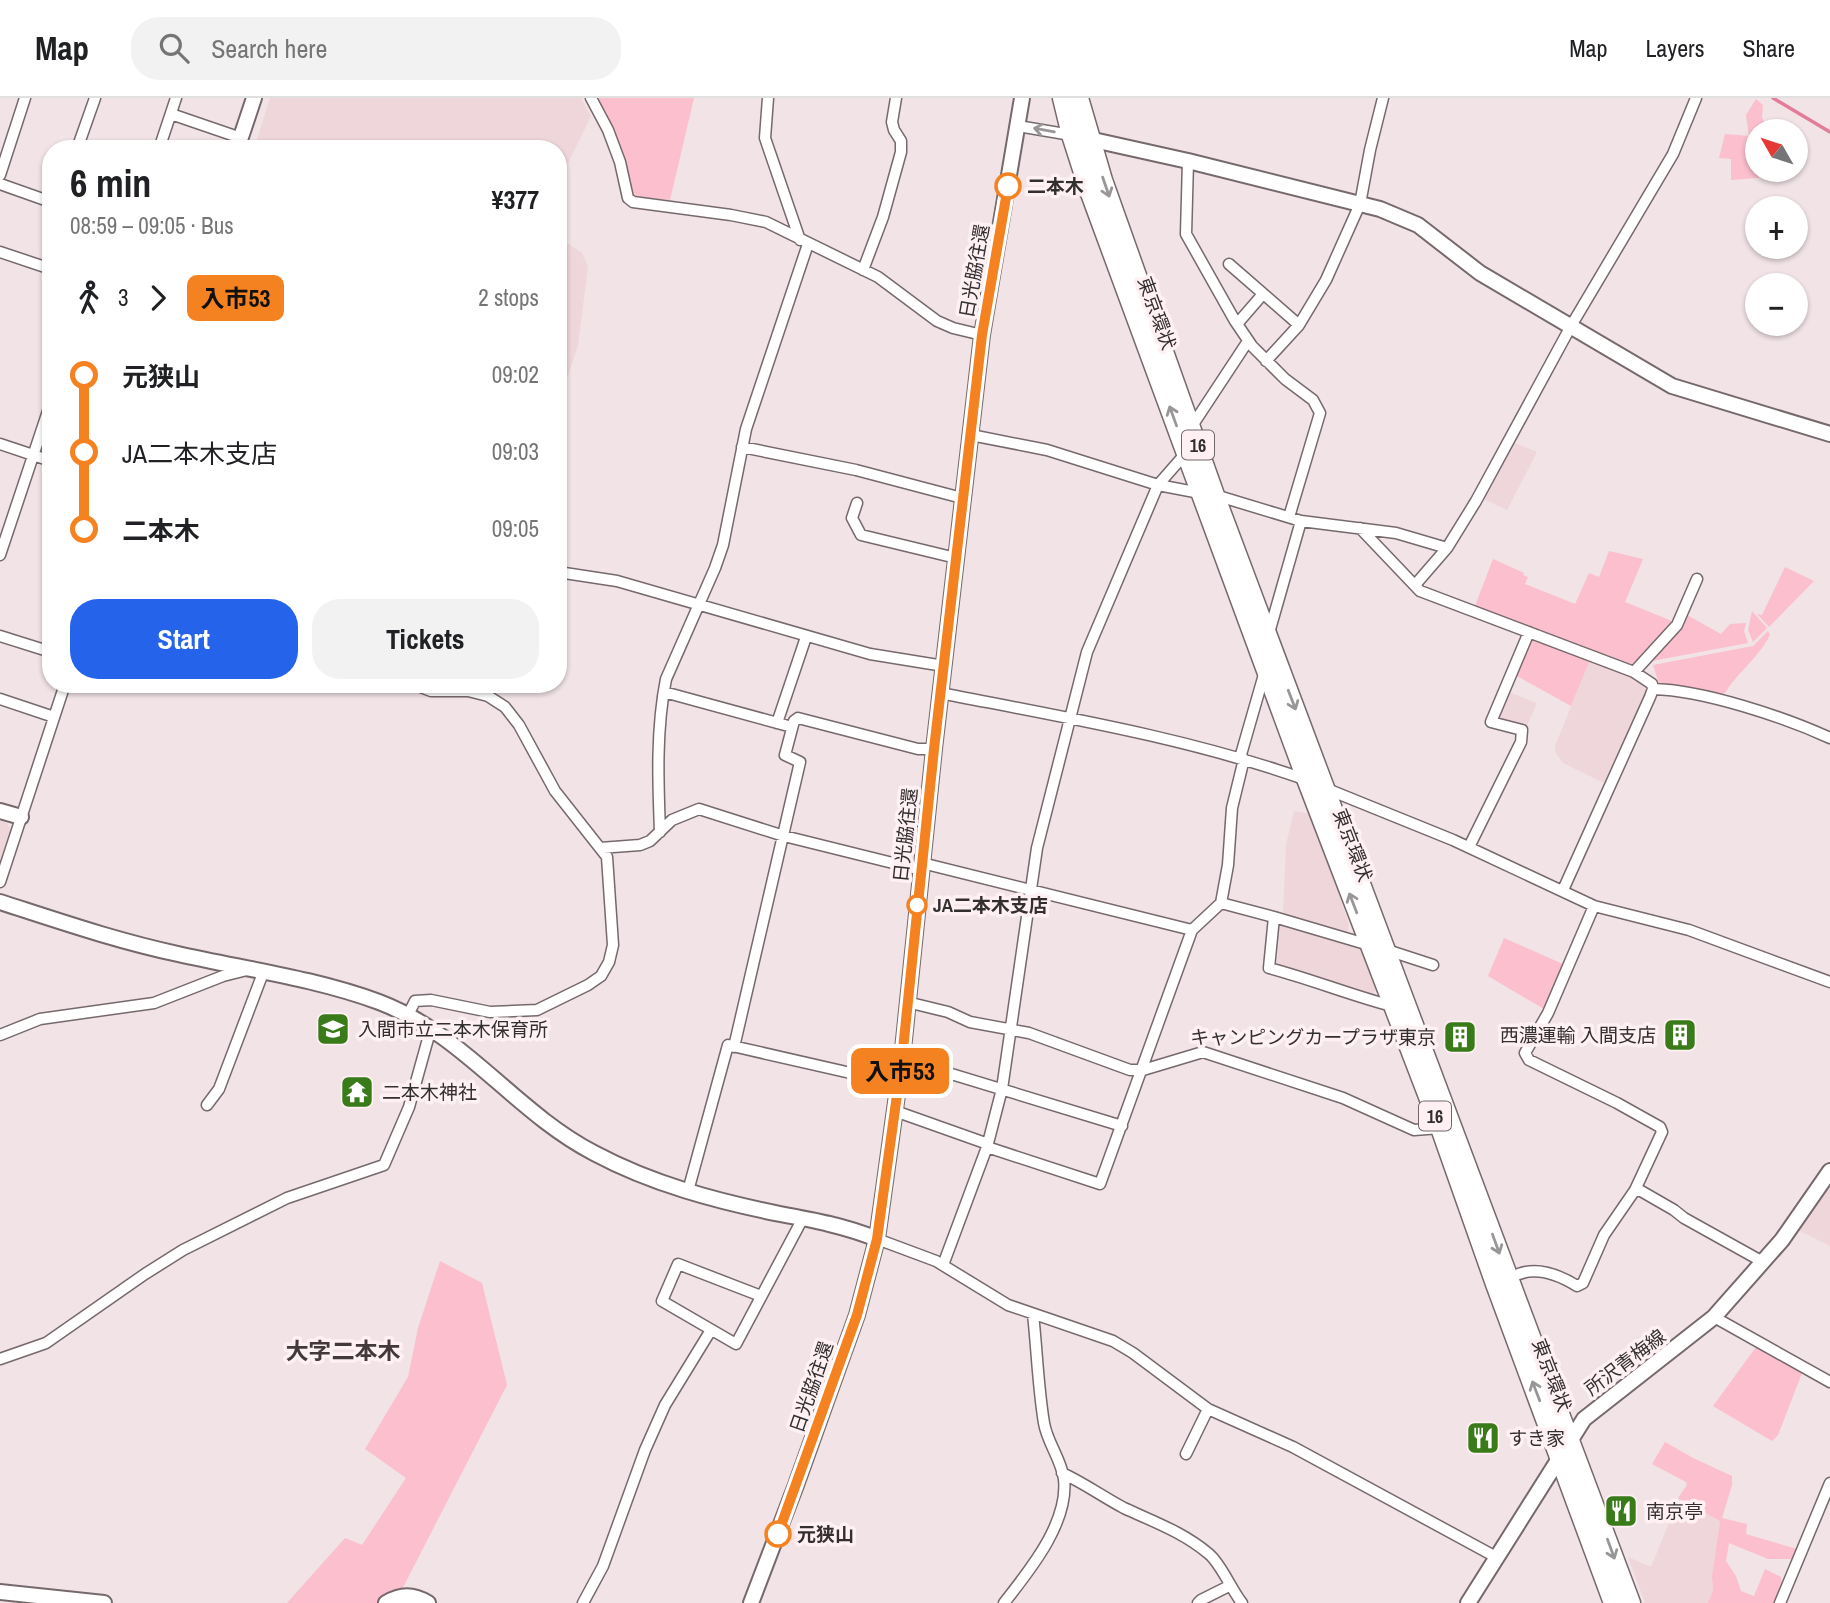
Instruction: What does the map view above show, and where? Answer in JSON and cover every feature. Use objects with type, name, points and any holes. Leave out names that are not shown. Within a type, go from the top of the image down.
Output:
[{"type":"highway","name":"東京環状","points":[[1062,98],[1070,135],[1088,187],[1186,452],[1208,494],[1268,636],[1327,789],[1377,947],[1392,1006],[1440,1128],[1614,1603]]},
{"type":"highway","name":"東京環状","points":[[1079,98],[1089,138],[1192,426],[1208,494],[1306,779],[1377,947],[1509,1279],[1631,1603]]},
{"type":"main road","points":[[240,140],[254,98]]},
{"type":"main road","points":[[1010,98],[1020,112]]},
{"type":"main road","name":"日光脇往還","points":[[751,1603],[857,1315],[877,1239],[902,1059],[940,693],[982,335],[1020,112]]},
{"type":"main road","points":[[1070,135],[1188,161],[1380,209],[1418,225],[1480,273],[1672,386],[1830,434]]},
{"type":"main road","points":[[0,810],[21,817]]},
{"type":"main road","points":[[0,902],[121,941],[360,996],[408,1015],[431,1028],[570,1139],[615,1164],[688,1191],[843,1227],[877,1239]]},
{"type":"main road","name":"所沢青梅線","points":[[1468,1603],[1570,1439],[1593,1410],[1714,1317],[1797,1222],[1830,1171]]},
{"type":"main road","points":[[0,1592],[104,1603]]},
{"type":"main road","points":[[386,1603],[405,1595],[418,1597],[428,1603]]},
{"type":"street","points":[[0,175],[25,98]]},
{"type":"street","points":[[81,140],[95,98]]},
{"type":"street","points":[[162,140],[176,98]]},
{"type":"street","points":[[591,98],[608,130],[620,162],[628,198],[633,202],[766,222],[890,285],[937,321],[982,335]]},
{"type":"street","points":[[660,832],[658,777],[664,692],[673,660],[723,545],[756,396],[804,242],[765,138],[768,98]]},
{"type":"street","points":[[863,270],[883,216],[901,152],[901,141],[892,122],[896,98]]},
{"type":"street","points":[[1266,362],[1299,325],[1326,280],[1360,204],[1384,98]]},
{"type":"street","points":[[1415,585],[1447,548],[1476,501],[1572,326],[1673,154],[1696,98]]},
{"type":"street","points":[[1020,112],[1070,135]]},
{"type":"street","points":[[171,114],[232,140]]},
{"type":"street","points":[[1188,161],[1186,234],[1248,341],[1266,362],[1313,400],[1320,413],[1289,517]]},
{"type":"street","points":[[0,184],[42,199]]},
{"type":"street","points":[[0,252],[42,266]]},
{"type":"street","points":[[1229,264],[1299,325]]},
{"type":"street","points":[[1237,324],[1263,294]]},
{"type":"street","points":[[1192,426],[1248,341]]},
{"type":"street","points":[[0,555],[42,428]]},
{"type":"street","points":[[971,435],[1047,450],[1158,485],[1208,494],[1301,521],[1396,533],[1447,548]]},
{"type":"street","points":[[0,444],[42,458]]},
{"type":"street","points":[[743,447],[856,470],[962,498]]},
{"type":"street","points":[[943,1265],[988,1146],[1002,1089],[1037,848],[1087,652],[1158,485],[1186,452]]},
{"type":"street","points":[[857,503],[852,518],[861,535],[956,558]]},
{"type":"street","points":[[1268,636],[1301,521]]},
{"type":"street","points":[[1360,528],[1420,591],[1634,672],[1652,684],[1653,689],[1563,890]]},
{"type":"street","points":[[567,573],[617,581],[870,654],[944,666]]},
{"type":"street","points":[[1634,672],[1677,625],[1697,579]]},
{"type":"street","points":[[1469,847],[1521,742],[1522,730],[1491,722],[1529,632]]},
{"type":"street","points":[[0,636],[42,649]]},
{"type":"street","points":[[777,723],[806,637]]},
{"type":"street","points":[[895,1111],[1100,1184],[1192,930],[1221,903],[1228,864],[1232,808],[1266,669]]},
{"type":"street","points":[[1653,689],[1720,701],[1805,727],[1830,738]]},
{"type":"street","points":[[664,692],[792,727]]},
{"type":"street","points":[[0,881],[62,693]]},
{"type":"street","points":[[408,1015],[415,1001],[431,1000],[490,1012],[537,1010],[601,976],[609,962],[613,945],[607,857],[555,792],[519,726],[505,707],[488,696],[476,693]]},
{"type":"street","points":[[940,693],[1072,718],[1242,759],[1306,779],[1469,847],[1594,906],[1689,930],[1830,982]]},
{"type":"street","points":[[0,699],[54,717]]},
{"type":"street","points":[[734,1047],[800,762],[785,755],[794,721],[798,718],[918,749],[934,749]]},
{"type":"street","points":[[600,848],[640,845],[650,841],[672,820],[699,809],[784,836],[1030,890],[1192,930]]},
{"type":"street","points":[[1221,903],[1433,965]]},
{"type":"street","points":[[1509,1279],[1518,1273],[1531,1270],[1544,1272],[1577,1286],[1583,1283],[1604,1235],[1635,1190],[1662,1132],[1660,1127],[1617,1103],[1529,1060],[1525,1053],[1548,1013],[1594,906]]},
{"type":"street","points":[[1275,917],[1269,968],[1316,980],[1354,996],[1392,1006]]},
{"type":"street","points":[[0,1035],[40,1019],[154,1003],[223,976],[248,970]]},
{"type":"street","points":[[207,1105],[219,1089],[263,973]]},
{"type":"street","points":[[907,1002],[970,1022],[1029,1033],[1130,1070],[1143,1070],[1203,1052],[1343,1098],[1414,1130],[1440,1128]]},
{"type":"street","points":[[0,1359],[46,1343],[183,1250],[287,1198],[384,1165],[409,1107],[431,1028]]},
{"type":"street","points":[[688,1191],[728,1045],[899,1084]]},
{"type":"street","points":[[902,1059],[1122,1126]]},
{"type":"street","points":[[1635,1190],[1763,1262]]},
{"type":"street","points":[[761,1296],[678,1264],[662,1301],[736,1344],[803,1218]]},
{"type":"street","points":[[877,1239],[943,1265],[1008,1305],[1113,1341],[1208,1409],[1293,1447],[1496,1558]]},
{"type":"street","points":[[1004,1603],[1045,1548],[1056,1521],[1063,1486],[1062,1474],[1044,1426],[1033,1314]]},
{"type":"street","points":[[1714,1317],[1830,1382]]},
{"type":"street","points":[[583,1603],[603,1566],[645,1450],[665,1405],[711,1330]]},
{"type":"street","points":[[1186,1454],[1208,1409]]},
{"type":"street","points":[[1062,1474],[1185,1536],[1211,1556],[1242,1603]]},
{"type":"street","points":[[1780,1603],[1830,1483]]},
{"type":"street","points":[[1198,1603],[1229,1587]]},
{"type":"shaded area","points":[[270,98],[581,98],[591,116],[567,166],[567,140],[257,140]]},
{"type":"shaded area","points":[[594,98],[694,98],[670,200],[630,196]]},
{"type":"shaded area","points":[[1756,99],[1763,105],[1763,119],[1747,119],[1746,115]]},
{"type":"shaded area","points":[[1725,134],[1745,136],[1745,179],[1731,180],[1731,159],[1719,158]]},
{"type":"shaded area","points":[[567,243],[582,253],[588,267],[578,345],[568,376]]},
{"type":"shaded area","points":[[1512,442],[1537,452],[1507,510],[1483,497]]},
{"type":"shaded area","points":[[1609,551],[1643,559],[1625,602],[1672,621],[1635,663],[1631,664],[1475,606],[1493,559],[1524,573],[1523,575],[1528,577],[1525,584],[1575,604],[1589,573],[1599,577]]},
{"type":"shaded area","points":[[1785,567],[1814,581],[1769,627],[1757,614],[1762,615]]},
{"type":"shaded area","points":[[1752,611],[1767,628],[1753,642],[1748,630]]},
{"type":"shaded area","points":[[1687,615],[1721,634],[1730,624],[1746,623],[1744,631],[1748,643],[1652,661],[1680,629]]},
{"type":"shaded area","points":[[1768,631],[1770,635],[1765,644],[1722,698],[1659,684],[1653,665],[1753,646]]},
{"type":"shaded area","points":[[1535,638],[1590,660],[1571,706],[1515,675],[1529,640]]},
{"type":"shaded area","points":[[1590,660],[1646,682],[1648,688],[1604,783],[1563,763],[1555,752],[1555,746]]},
{"type":"shaded area","points":[[1509,692],[1537,703],[1526,728],[1497,720]]},
{"type":"shaded area","points":[[1294,811],[1310,814],[1339,891],[1349,925],[1346,936],[1283,914],[1286,845]]},
{"type":"shaded area","points":[[0,819],[5,820],[11,830],[0,862]]},
{"type":"shaded area","points":[[1280,921],[1360,945],[1376,989],[1373,997],[1355,994],[1315,977],[1277,966]]},
{"type":"shaded area","points":[[1504,938],[1565,965],[1544,1009],[1488,976]]},
{"type":"shaded area","points":[[1830,1182],[1830,1246],[1798,1230],[1822,1199],[1821,1196]]},
{"type":"shaded area","points":[[440,1261],[482,1283],[507,1385],[395,1603],[287,1603],[345,1538],[362,1545],[406,1478],[365,1449],[408,1377],[418,1328]]},
{"type":"shaded area","points":[[1756,1347],[1802,1373],[1778,1435],[1772,1441],[1713,1406]]},
{"type":"shaded area","points":[[1665,1442],[1732,1476],[1722,1518],[1747,1524],[1746,1534],[1797,1549],[1793,1559],[1768,1559],[1729,1543],[1726,1561],[1736,1576],[1741,1591],[1754,1596],[1765,1569],[1781,1577],[1782,1585],[1775,1603],[1708,1603],[1713,1590],[1712,1576],[1720,1521],[1678,1498],[1687,1485],[1686,1482],[1652,1464]]},
{"type":"shaded area","points":[[1679,1499],[1720,1521],[1712,1576],[1713,1590],[1708,1603],[1645,1603],[1628,1557],[1651,1567]]},
{"type":"waterway","points":[[1773,98],[1830,132]]},
{"type":"bus line","name":"入市53","points":[[778,1534],[857,1315],[877,1239],[902,1059],[934,749],[982,335],[1008,186]]},
{"type":"place","name":"二本木","points":[[1008,186]]},
{"type":"place","name":"JA二本木支店","points":[[917,905]]},
{"type":"place","name":"入間市立二本木保育所","points":[[333,1029]]},
{"type":"place","name":"西濃運輸 入間支店","points":[[1680,1035]]},
{"type":"place","name":"キャンピングカープラザ東京","points":[[1460,1037]]},
{"type":"place","name":"二本木神社","points":[[357,1092]]},
{"type":"place","name":"すき家","points":[[1483,1438]]},
{"type":"place","name":"南京亭","points":[[1621,1511]]},
{"type":"place","name":"元狭山","points":[[778,1534]]},
{"type":"district","name":"大字二本木","points":[[343,1350]]}]
